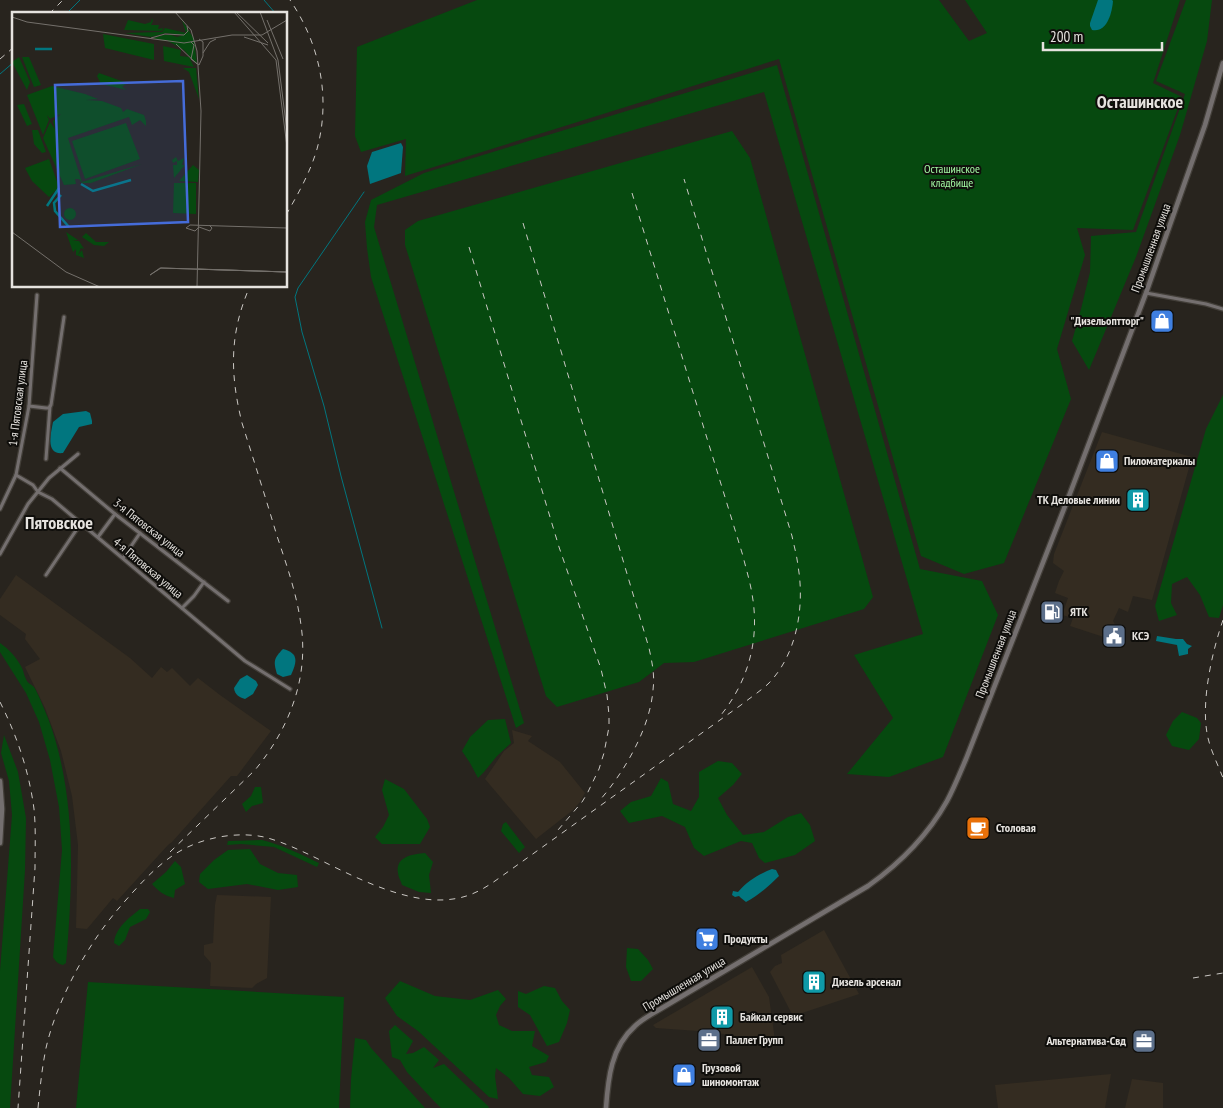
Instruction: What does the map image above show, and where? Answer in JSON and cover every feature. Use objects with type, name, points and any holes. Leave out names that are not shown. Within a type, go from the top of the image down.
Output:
[{"type":"street","name":"Промышленная улица","points":[[606,1108],[608,1083],[613,1060],[624,1038],[634,1026],[868,886],[907,853],[946,803],[973,741],[1146,293],[1206,125],[1222,73],[1223,63]]},
{"type":"street","points":[[1146,293],[1223,309]]},
{"type":"street","name":"1-я Пятовская улица","points":[[0,509],[16,475],[30,406],[37,295]]},
{"type":"street","points":[[46,459],[50,405],[64,317]]},
{"type":"street","points":[[30,406],[49,408],[50,405]]},
{"type":"street","points":[[0,554],[28,504],[49,478],[78,454]]},
{"type":"street","name":"3-я Пятовская улица","points":[[60,468],[115,514],[228,602]]},
{"type":"street","name":"4-я Пятовская улица","points":[[16,475],[34,485],[38,492],[52,499],[245,661],[290,690]]},
{"type":"street","points":[[98,537],[115,514]]},
{"type":"street","points":[[46,575],[81,523]]},
{"type":"street","points":[[123,558],[140,533]]},
{"type":"street","points":[[182,608],[204,582]]},
{"type":"street","points":[[0,781],[2,810],[0,843]]},
{"type":"shaded area","points":[[1102,432],[1192,457],[1152,600],[1133,596],[1128,612],[1119,608],[1113,621],[1121,634],[1119,642],[1070,626],[1073,618],[1062,615],[1068,598],[1055,593],[1064,571],[1053,563],[1054,554]]},
{"type":"shaded area","points":[[16,575],[130,658],[152,678],[161,667],[167,672],[172,668],[190,686],[198,678],[271,731],[237,776],[231,776],[117,901],[113,898],[87,929],[76,928],[78,845],[72,796],[61,751],[45,708],[25,667],[40,659],[25,639],[26,634],[0,615],[0,599]]},
{"type":"shaded area","points":[[512,730],[532,736],[528,741],[560,762],[585,793],[573,810],[536,839],[485,779],[504,751],[514,743]]},
{"type":"shaded area","points":[[217,895],[271,897],[267,978],[252,988],[210,986],[211,963],[204,955],[204,945],[213,943]]},
{"type":"shaded area","name":"Дизель арсенал","points":[[824,930],[859,994],[793,1016],[770,972],[775,966],[782,963],[781,955]]},
{"type":"shaded area","name":"Байкал сервис","points":[[752,967],[769,997],[774,1043],[712,1032],[656,1028],[653,1025]]},
{"type":"shaded area","points":[[1111,1074],[1105,1108],[998,1108],[995,1085]]},
{"type":"shaded area","points":[[1132,1079],[1163,1083],[1163,1108],[1125,1108]]},
{"type":"green space","name":"Осташинское кладбище","points":[[477,0],[939,0],[969,41],[987,33],[965,0],[1180,0],[1153,83],[1182,97],[1133,230],[1077,228],[1085,255],[1057,349],[1071,399],[1004,563],[964,574],[921,556],[779,59],[405,176],[406,139],[361,152],[355,136],[357,47]]},
{"type":"green space","points":[[1186,0],[1212,0],[1207,41],[1180,135],[1136,257],[1089,370],[1072,341],[1090,272],[1091,236],[1136,232],[1185,94],[1156,81]]},
{"type":"green space","points":[[777,65],[920,569],[982,581],[998,615],[943,757],[889,777],[847,774],[893,718],[854,655],[923,634],[764,92],[377,205],[374,227],[524,723],[516,728],[371,277],[365,222],[371,200],[424,173]]},
{"type":"green space","points":[[732,131],[750,158],[873,597],[864,609],[694,662],[664,663],[639,682],[557,707],[546,696],[405,245],[405,230],[418,221]]},
{"type":"green space","points":[[1223,395],[1223,605],[1219,618],[1209,617],[1200,595],[1187,577],[1172,584],[1171,603],[1177,615],[1159,621],[1155,606],[1206,429]]},
{"type":"green space","points":[[0,643],[15,657],[28,682],[37,693],[48,718],[64,778],[68,808],[71,870],[66,963],[63,965],[57,963],[53,957],[62,850],[59,807],[50,760],[39,722],[26,693],[0,652]]},
{"type":"green space","points":[[1182,712],[1197,718],[1201,723],[1199,739],[1189,750],[1172,746],[1166,735],[1173,721]]},
{"type":"green space","points":[[505,719],[511,743],[478,778],[462,751],[470,737],[488,720]]},
{"type":"green space","points":[[4,735],[18,772],[26,818],[25,870],[10,1108],[0,1108],[0,971],[12,815],[9,781],[1,753]]},
{"type":"green space","points":[[718,761],[732,763],[742,774],[718,798],[727,815],[743,835],[764,832],[788,817],[801,813],[810,825],[815,841],[795,855],[765,863],[759,858],[752,843],[741,841],[704,856],[694,848],[685,827],[662,816],[629,823],[620,811],[631,802],[651,796],[661,778],[668,782],[673,804],[691,811],[699,797],[699,772]]},
{"type":"green space","points":[[385,779],[404,789],[427,819],[430,827],[420,844],[382,844],[375,837],[389,815],[382,790]]},
{"type":"green space","points":[[255,787],[261,787],[263,803],[252,806],[246,812],[242,804],[251,796]]},
{"type":"green space","points":[[506,822],[525,847],[519,853],[501,831],[503,824]]},
{"type":"green space","points":[[262,840],[284,847],[319,863],[317,867],[274,847],[241,844],[227,845],[228,841]]},
{"type":"green space","points":[[250,849],[260,864],[278,873],[297,875],[298,887],[278,890],[247,884],[208,889],[199,882],[200,874],[214,860],[228,850]]},
{"type":"green space","points":[[425,853],[433,862],[429,875],[431,893],[419,892],[402,885],[398,874],[399,863],[402,859],[411,855]]},
{"type":"green space","points":[[175,861],[181,867],[185,884],[175,890],[174,898],[162,893],[152,884]]},
{"type":"green space","points":[[140,909],[148,909],[150,912],[146,919],[130,927],[125,940],[119,946],[114,943],[120,928]]},
{"type":"green space","points":[[627,948],[638,949],[653,969],[641,981],[631,981],[626,967]]},
{"type":"green space","points":[[400,981],[435,996],[470,1000],[498,990],[506,999],[496,1015],[499,1025],[512,1031],[535,1031],[532,1046],[549,1056],[546,1062],[529,1067],[532,1075],[549,1077],[554,1087],[540,1096],[523,1094],[509,1078],[496,1068],[495,1076],[498,1099],[489,1097],[418,1031],[397,1016],[385,998]]},
{"type":"green space","points":[[88,982],[344,997],[339,1108],[76,1108]]},
{"type":"green space","points":[[544,986],[555,988],[562,1001],[570,1010],[559,1042],[547,1046],[530,1015],[518,1007],[518,991],[526,994]]},
{"type":"green space","points":[[395,1025],[413,1041],[406,1054],[413,1053],[424,1047],[439,1060],[433,1068],[444,1064],[489,1107],[441,1108],[407,1072],[400,1060],[392,1057],[389,1031]]},
{"type":"green space","points":[[355,1038],[366,1040],[425,1108],[350,1108]]},
{"type":"water","points":[[1098,0],[1113,1],[1108,21],[1101,28],[1092,30],[1090,23]]},
{"type":"water","points":[[401,143],[403,147],[401,173],[370,184],[367,166],[372,152]]},
{"type":"water","points":[[86,411],[90,413],[92,424],[79,427],[63,453],[54,451],[50,442],[53,422],[63,414]]},
{"type":"water","points":[[1157,636],[1183,639],[1192,646],[1188,649],[1188,654],[1179,656],[1177,645],[1156,641]]},
{"type":"water","points":[[283,649],[292,653],[295,659],[295,666],[291,675],[283,677],[277,674],[275,663],[276,657]]},
{"type":"water","points":[[247,675],[256,681],[258,685],[253,694],[245,699],[235,692],[234,688],[240,679]]},
{"type":"water","points":[[772,869],[776,870],[779,876],[768,887],[746,902],[739,896],[735,897],[732,895],[733,891],[738,892],[745,884]]},
{"type":"waterway","points":[[68,12],[80,0]]},
{"type":"waterway","points":[[264,0],[274,12]]},
{"type":"waterway","points":[[0,74],[12,64]]},
{"type":"waterway","points":[[364,192],[298,288],[295,297],[302,332],[324,406],[382,628]]},
{"type":"railway","points":[[51,12],[63,0]]},
{"type":"railway","points":[[288,211],[314,158],[321,130],[323,110],[323,91],[315,53],[309,35],[290,0]]},
{"type":"railway","points":[[0,59],[12,49]]},
{"type":"railway","points":[[38,1108],[46,1048],[65,992],[85,956],[119,908],[152,873],[180,851],[217,837],[236,835],[264,837],[310,855],[361,880],[398,893],[435,900],[464,897],[495,881],[741,705],[768,684],[778,672],[792,644],[799,613],[800,581],[797,558],[684,179]]},
{"type":"railway","points":[[632,193],[743,556],[752,594],[754,627],[750,658],[739,688],[721,715]]},
{"type":"railway","points":[[523,223],[649,648],[653,669],[654,684],[651,704],[642,734],[627,762],[600,800]]},
{"type":"railway","points":[[469,247],[559,547],[601,669],[607,695],[609,727],[599,769],[582,802],[558,830]]},
{"type":"railway","points":[[170,852],[255,770],[267,754],[287,720],[294,702],[302,664],[303,645],[297,603],[242,423],[235,388],[235,338],[238,321],[249,288]]},
{"type":"railway","points":[[1223,620],[1211,662],[1205,710],[1208,738],[1223,778]]},
{"type":"railway","points":[[0,702],[26,767],[32,795],[35,824],[35,868],[18,1108]]},
{"type":"railway","points":[[1193,978],[1223,973]]},
{"type":"place","name":"\"Дизельоптторг\"","points":[[1162,321]]},
{"type":"place","name":"Пиломатериалы","points":[[1107,461]]},
{"type":"place","name":"ТК Деловые линии","points":[[1138,500]]},
{"type":"place","name":"ЯТК","points":[[1052,612]]},
{"type":"place","name":"КСЭ","points":[[1114,636]]},
{"type":"place","name":"Столовая","points":[[978,828]]},
{"type":"place","name":"Продукты","points":[[707,939]]},
{"type":"place","name":"Дизель арсенал","points":[[814,982]]},
{"type":"place","name":"Байкал сервис","points":[[722,1017]]},
{"type":"place","name":"Паллет Групп","points":[[709,1040]]},
{"type":"place","name":"Альтернатива-Свд","points":[[1144,1041]]},
{"type":"place","name":"Грузовой шиномонтаж","points":[[684,1075]]},
{"type":"district","name":"Осташинское","points":[[1140,102]]},
{"type":"district","name":"Пятовское","points":[[59,523]]}]
